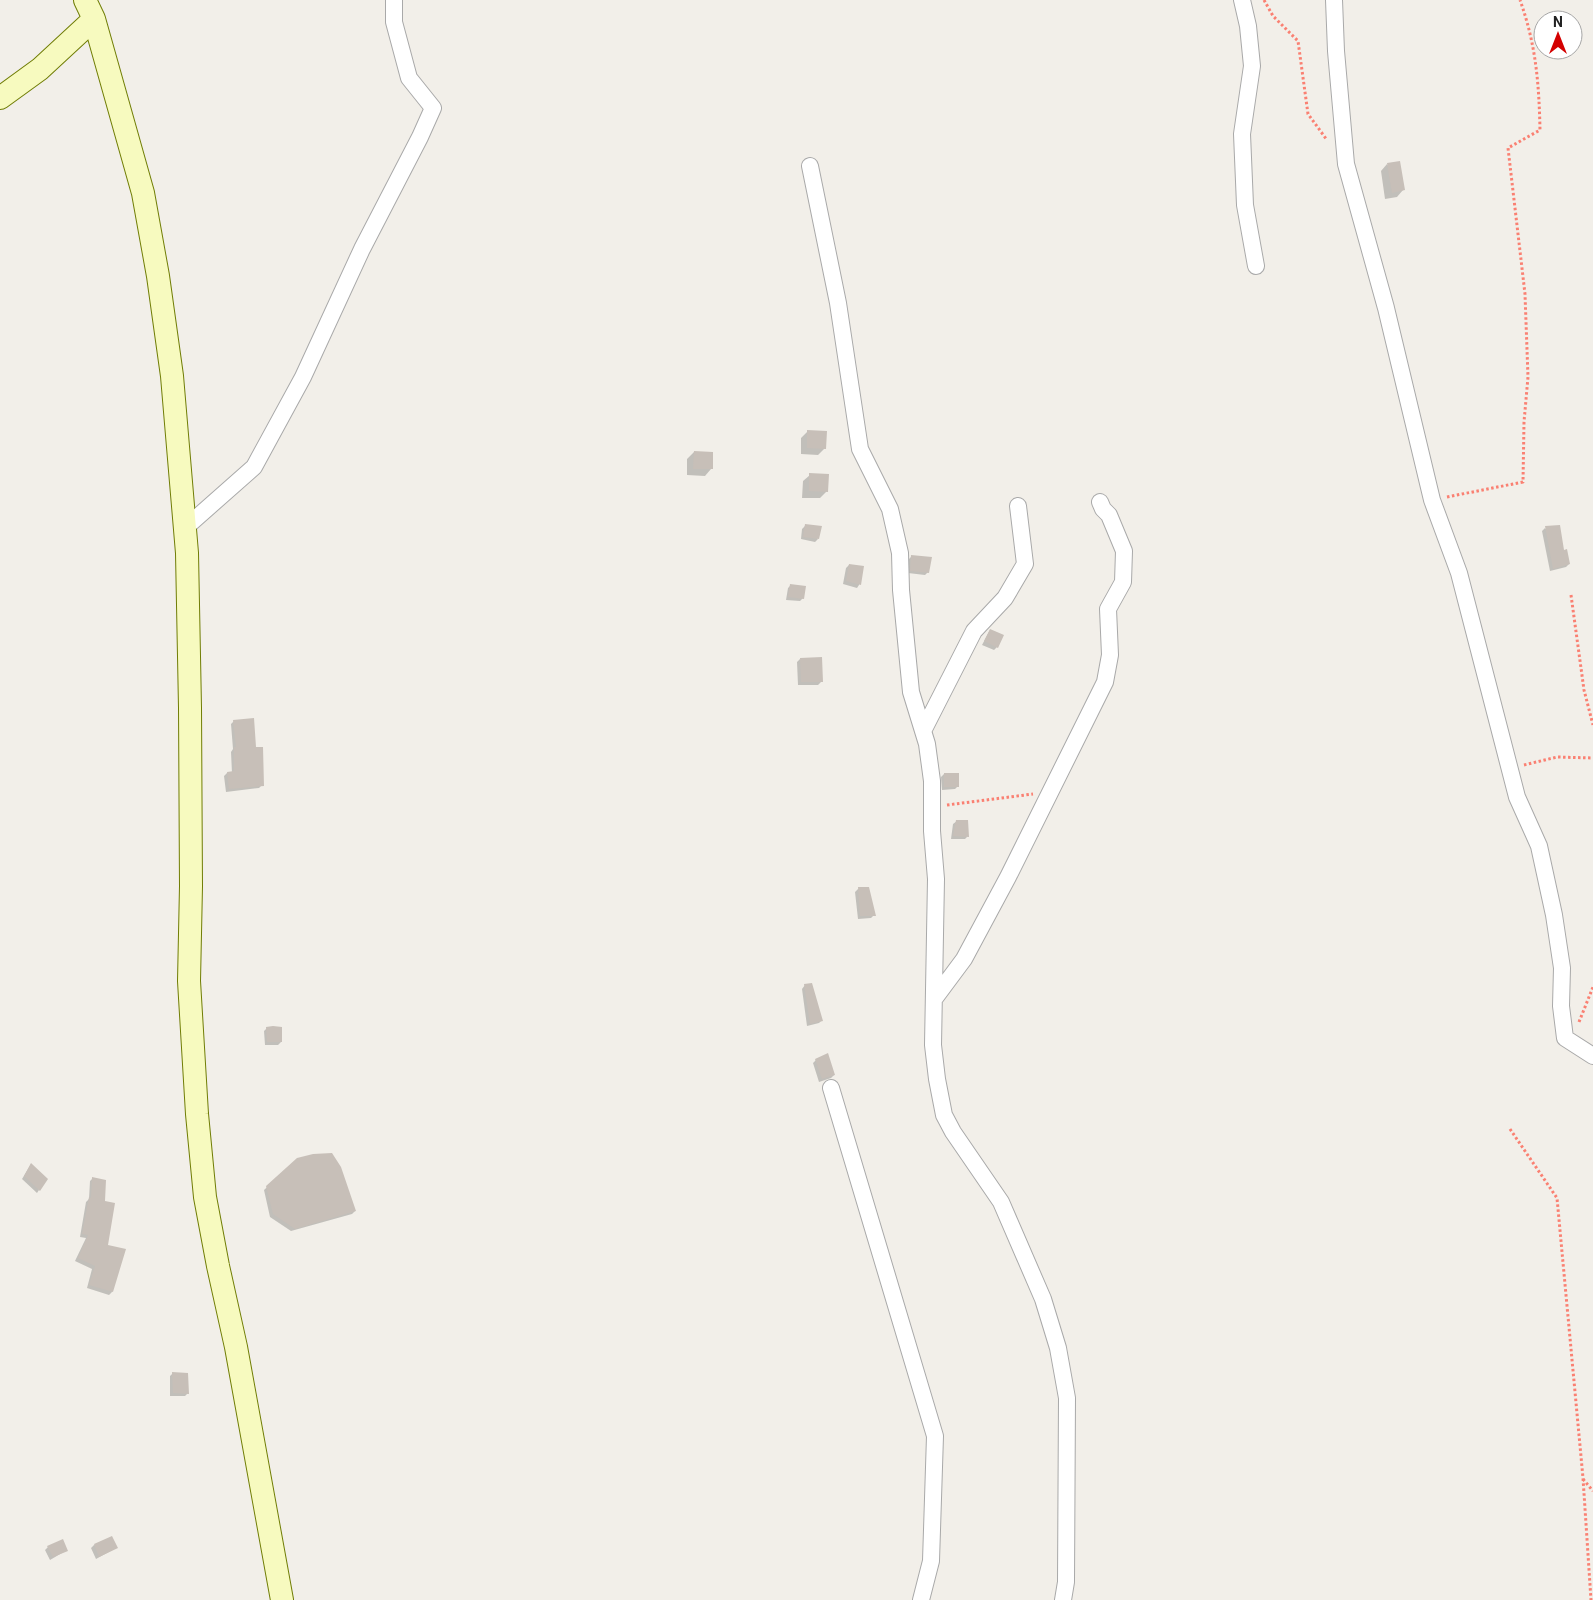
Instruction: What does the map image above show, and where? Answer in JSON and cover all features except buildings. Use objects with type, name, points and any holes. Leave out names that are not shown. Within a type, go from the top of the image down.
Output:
[{"type":"street","points":[[185,528],[254,467],[303,377],[362,249],[420,138],[433,108],[409,78],[394,22],[394,0]]},
{"type":"street","points":[[1242,0],[1248,26],[1252,66],[1242,134],[1245,205],[1256,266]]},
{"type":"street","points":[[1334,0],[1336,51],[1346,164],[1386,308],[1432,500],[1459,574],[1517,797],[1539,846],[1554,915],[1562,968],[1561,1006],[1565,1038],[1593,1056]]},
{"type":"street","points":[[90,10],[126,127],[143,193],[158,276],[172,376],[185,528],[190,708],[191,886],[189,981],[205,1197],[236,1347],[282,1600]]},
{"type":"street","points":[[0,98],[40,68],[90,10]]},
{"type":"street","points":[[810,166],[838,303],[860,449],[890,509],[900,553],[901,590],[911,692],[927,744],[932,781],[932,830],[936,879],[933,1046],[944,1115],[953,1132],[1001,1202],[1043,1299],[1058,1348],[1067,1398],[1066,1582],[1063,1600]]},
{"type":"street","points":[[934,998],[964,959],[1008,877],[1048,794],[1106,682],[1110,655],[1108,609],[1123,582],[1124,551],[1109,515],[1103,509],[1100,502]]},
{"type":"street","points":[[924,731],[974,631],[1005,598],[1025,564],[1018,506]]},
{"type":"street","points":[[831,1088],[935,1436],[930,1561],[921,1600]]},
{"type":"path","points":[[1264,0],[1273,16],[1298,41],[1308,114],[1346,164]]},
{"type":"path","points":[[1432,500],[1524,482],[1524,422],[1528,377],[1525,294],[1508,148],[1540,130],[1539,80],[1529,25],[1520,0]]},
{"type":"path","points":[[1571,595],[1584,690],[1593,725]]},
{"type":"path","points":[[1509,768],[1557,757],[1593,758]]},
{"type":"path","points":[[932,807],[1033,794],[1048,794]]},
{"type":"path","points":[[1565,1038],[1581,1020],[1593,987]]},
{"type":"path","points":[[1510,1129],[1557,1198],[1583,1478],[1591,1600]]},
{"type":"path","points":[[1583,1478],[1593,1491]]}]
